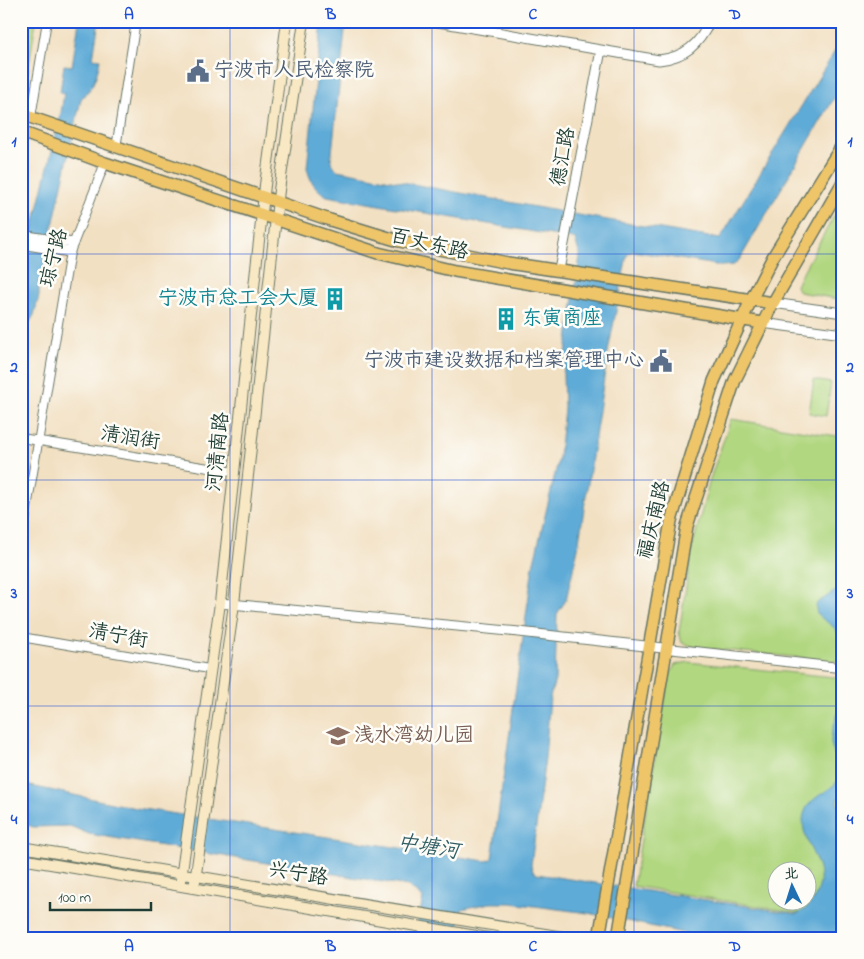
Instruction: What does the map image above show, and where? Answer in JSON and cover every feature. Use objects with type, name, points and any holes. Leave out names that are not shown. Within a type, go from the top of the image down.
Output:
[{"type":"main road","name":"河清南路","points":[[180,885],[191,817],[209,669],[220,603],[264,197],[286,21]]},
{"type":"main road","name":"河清南路","points":[[196,876],[234,604],[278,202],[304,21]]},
{"type":"main road","name":"百丈东路","points":[[26,116],[330,220],[428,248],[773,303]]},
{"type":"main road","name":"百丈东路","points":[[21,132],[105,163],[378,253],[586,294],[762,323]]},
{"type":"main road","name":"福庆南路","points":[[599,938],[671,521],[714,380],[773,257],[843,144]]},
{"type":"main road","name":"福庆南路","points":[[618,938],[687,526],[735,380],[762,323],[843,182]]},
{"type":"main road","name":"兴宁路","points":[[21,847],[569,938]]},
{"type":"main road","points":[[21,859],[488,938]]},
{"type":"main road","points":[[194,888],[196,876]]},
{"type":"street","points":[[26,116],[47,21]]},
{"type":"street","points":[[116,148],[136,21]]},
{"type":"street","points":[[432,21],[659,60],[673,58],[689,51],[702,38],[710,21]]},
{"type":"street","name":"德汇路","points":[[559,270],[572,213],[601,50]]},
{"type":"street","name":"琼宁路","points":[[21,544],[71,248],[105,163]]},
{"type":"street","points":[[21,235],[71,248]]},
{"type":"street","points":[[21,244],[71,248]]},
{"type":"street","name":"百丈东路","points":[[773,303],[843,313]]},
{"type":"street","name":"百丈东路","points":[[762,323],[843,334]]},
{"type":"street","name":"清润街","points":[[21,438],[234,472]]},
{"type":"street","points":[[220,603],[519,632],[648,648],[843,668]]},
{"type":"street","name":"清宁街","points":[[21,637],[209,669]]},
{"type":"green space","points":[[21,21],[36,21],[25,90],[21,90]]},
{"type":"green space","points":[[843,200],[843,300],[799,292],[796,286],[800,277]]},
{"type":"green space","points":[[814,380],[831,383],[826,416],[809,413]]},
{"type":"green space","points":[[731,419],[843,437],[843,662],[695,647],[682,643],[679,632],[692,548],[711,476]]},
{"type":"green space","points":[[688,662],[843,678],[843,920],[794,912],[816,912],[816,862],[766,862],[766,908],[633,886],[669,676],[675,665]]},
{"type":"water","points":[[79,21],[99,21],[93,58],[100,59],[98,71],[89,90],[81,99],[44,266],[43,278],[39,281],[39,296],[34,315],[26,328],[21,354],[21,279],[61,113],[64,93],[60,92],[64,65],[72,66]]},
{"type":"water","points":[[322,21],[346,21],[331,162],[337,170],[720,239],[843,38],[843,83],[740,259],[734,265],[722,266],[633,251],[627,255],[608,352],[578,548],[566,600],[557,614],[555,680],[550,697],[545,758],[531,865],[533,871],[537,874],[766,909],[766,912],[797,914],[801,912],[816,912],[816,895],[820,885],[819,867],[808,842],[803,823],[804,814],[808,806],[813,800],[832,787],[839,777],[839,767],[831,740],[841,701],[843,657],[843,797],[838,798],[837,802],[838,805],[843,806],[843,938],[707,938],[588,913],[511,903],[490,903],[462,909],[456,938],[415,938],[423,898],[408,886],[89,834],[70,826],[33,827],[21,822],[21,784],[136,808],[486,861],[492,858],[533,566],[559,457],[564,408],[563,374],[580,256],[575,239],[327,196],[311,181],[307,168]]},
{"type":"water","points":[[843,586],[843,648],[833,626],[819,615],[816,608],[817,603]]},
{"type":"place","name":"宁波市人民检察院","points":[[198,71]]},
{"type":"place","name":"宁波市总工会大厦","points":[[335,299]]},
{"type":"place","name":"东寅商座","points":[[506,319]]},
{"type":"place","name":"宁波市建设数据和档案管理中心","points":[[661,361]]},
{"type":"place","name":"浅水湾幼儿园","points":[[338,736]]},
{"type":"water label","name":"中塘河","points":[[428,848]]}]
